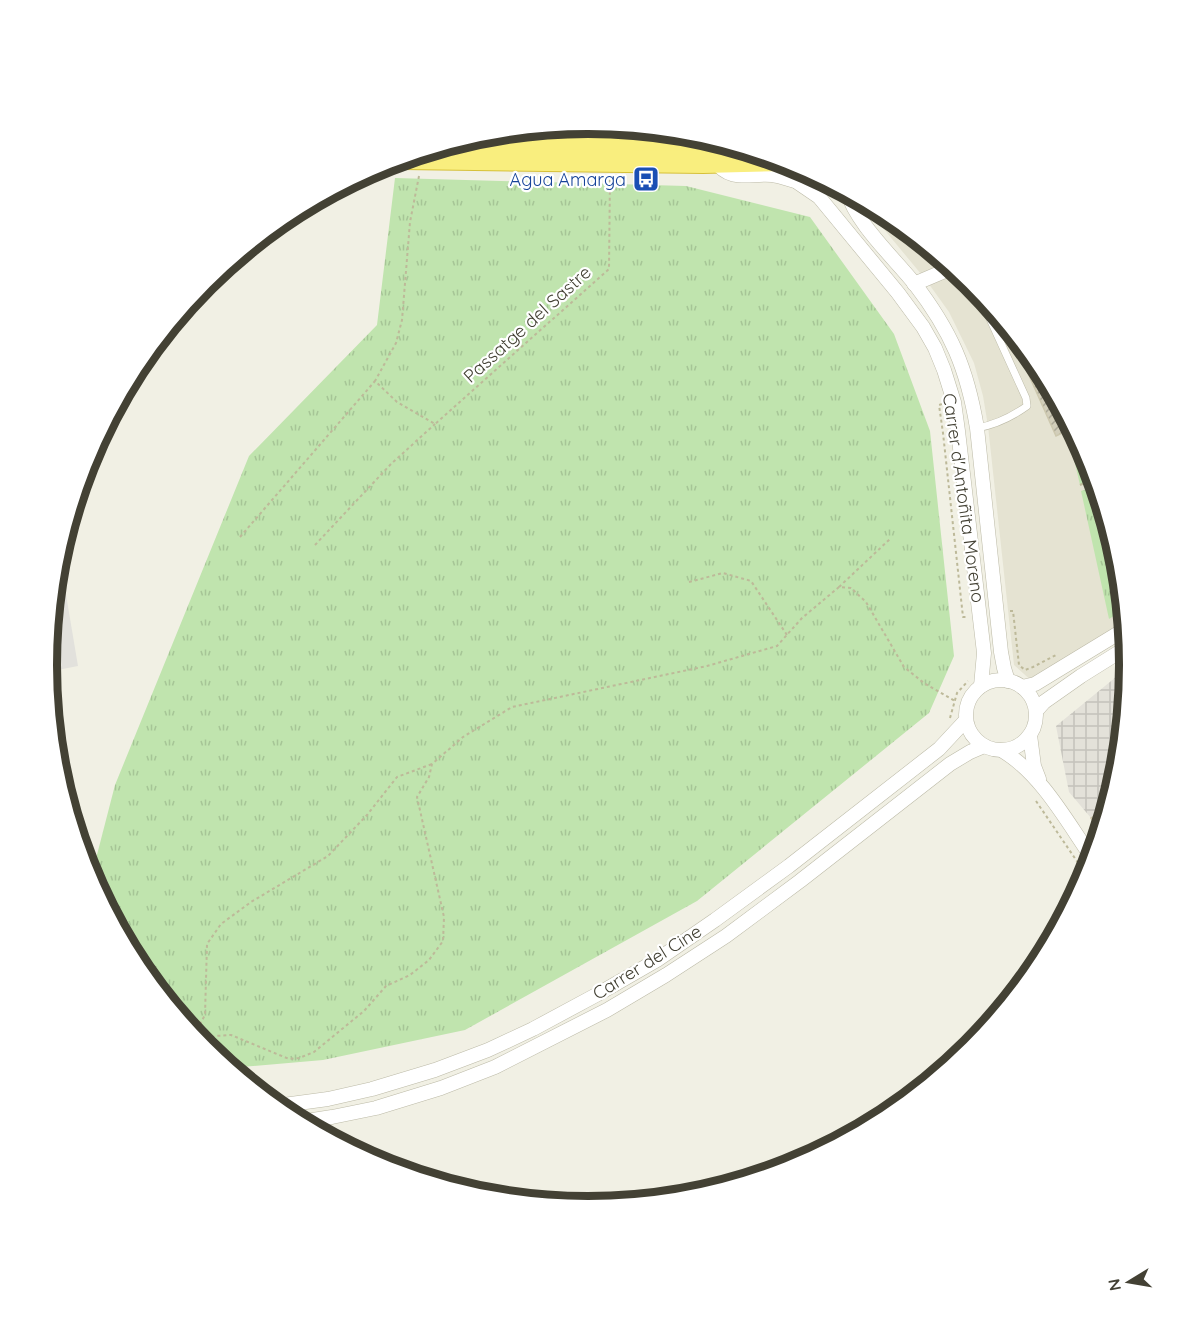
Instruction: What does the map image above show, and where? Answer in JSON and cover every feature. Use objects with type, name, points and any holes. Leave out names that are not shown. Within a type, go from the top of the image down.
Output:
[{"type":"highway","points":[[493,143],[708,148]]},
{"type":"highway","points":[[430,158],[611,161],[713,149]]},
{"type":"street","points":[[721,151],[728,173],[747,177],[774,175],[797,182],[812,183]]},
{"type":"street","name":"Carrer d'Antoñita Moreno","points":[[797,182],[819,197],[898,293],[923,327],[944,370],[954,402],[957,422],[972,619],[984,654],[975,683]]},
{"type":"street","name":"Carrer d'Antoñita Moreno","points":[[850,203],[939,319],[959,357],[972,398],[977,428],[1001,652],[1008,681]]},
{"type":"street","points":[[914,284],[945,271]]},
{"type":"street","points":[[1022,687],[1035,684],[1119,633]]},
{"type":"street","points":[[1036,711],[1044,702],[1120,652]]},
{"type":"street","points":[[1008,681],[1022,687],[1029,694],[1034,702],[1036,720],[1030,735],[1023,743],[1003,751],[993,750],[975,739],[969,730],[966,710],[974,693],[975,683],[1008,681]]},
{"type":"street","name":"Carrer del Cine","points":[[289,1104],[328,1099],[372,1089],[435,1070],[488,1050],[598,994],[657,960],[789,866],[939,749],[966,720]]},
{"type":"street","points":[[1030,735],[1034,766],[1041,783]]},
{"type":"street","name":"Carrer del Cine","points":[[314,1120],[376,1108],[441,1088],[495,1067],[608,1010],[726,936],[950,764],[984,746]]},
{"type":"street","points":[[1003,751],[1014,757],[1041,783],[1087,850]]},
{"type":"lane","points":[[977,428],[988,426],[1027,406],[1026,398],[988,316]]},
{"type":"path","name":"Passatge del Sastre","points":[[315,545],[390,464],[609,269],[611,161]]},
{"type":"path","points":[[240,537],[375,381],[396,343],[402,320],[410,222],[412,164]]},
{"type":"path","points":[[375,381],[397,402],[435,424]]},
{"type":"path","points":[[945,413],[944,404],[939,405],[963,617]]},
{"type":"path","points":[[1080,485],[1087,482]]},
{"type":"path","points":[[199,1026],[205,1016],[207,944],[221,924],[251,902],[328,856],[367,815],[397,777],[432,764],[463,737],[512,707],[707,666],[777,646],[802,618],[891,538]]},
{"type":"path","points":[[689,582],[723,573],[751,581],[787,635]]},
{"type":"path","points":[[839,587],[850,588],[866,602],[904,667],[924,683],[955,701]]},
{"type":"path","points":[[1039,669],[1058,657]]},
{"type":"path","points":[[1014,665],[1019,671],[1029,674]]},
{"type":"path","points":[[949,721],[957,693],[975,683]]},
{"type":"path","points":[[210,1038],[231,1035],[289,1059],[298,1058],[314,1052],[330,1040],[364,1011],[386,986],[410,975],[429,960],[443,941],[444,917],[417,797],[429,777],[432,764]]},
{"type":"shaded area","points":[[874,217],[939,265],[964,289],[1010,341],[1049,399],[1065,430],[1080,462],[1102,527],[1110,561],[1119,633],[1035,684],[1014,665],[983,396],[974,363],[949,312],[926,280]]},
{"type":"shaded area","points":[[64,582],[78,666],[57,670],[58,630]]},
{"type":"shaded area","points":[[1120,674],[1115,734],[1110,769],[1095,825],[1069,792],[1056,726]]},
{"type":"green space","points":[[395,178],[686,186],[810,217],[894,334],[930,431],[954,656],[929,713],[697,901],[465,1030],[323,1060],[241,1067],[213,1041],[167,989],[128,931],[95,863],[115,785],[249,456],[377,325]]},
{"type":"green space","points":[[1070,442],[1087,482],[1080,485]]},
{"type":"green space","points":[[1090,488],[1110,561],[1117,614],[1109,619],[1081,491]]},
{"type":"building","points":[[1020,356],[1049,399],[1066,431],[1056,436]]},
{"type":"building","points":[[1099,814],[1095,825],[1091,818]]},
{"type":"place","name":"Agua Amarga","points":[[646,179]]}]
